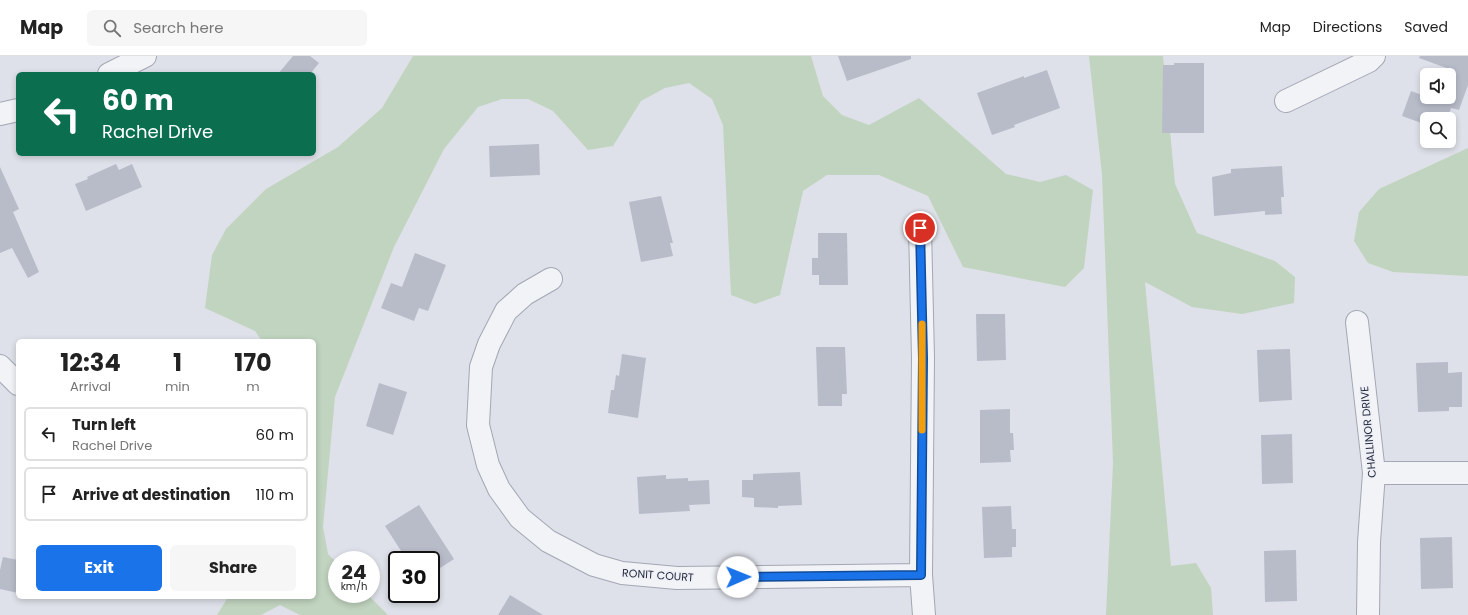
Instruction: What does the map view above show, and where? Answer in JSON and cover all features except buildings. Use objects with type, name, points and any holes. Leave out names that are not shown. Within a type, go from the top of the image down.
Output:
[{"type":"street","points":[[113,72],[145,56]]},
{"type":"street","points":[[1286,101],[1369,61],[1374,56]]},
{"type":"street","points":[[0,114],[16,110]]},
{"type":"street","points":[[920,228],[923,358],[921,575],[924,615]]},
{"type":"street","name":"RONIT COURT","points":[[551,279],[525,294],[506,311],[489,344],[481,367],[478,425],[488,465],[499,489],[520,518],[548,540],[561,548],[594,565],[622,573],[677,578],[921,575]]},
{"type":"street","name":"CHALLINOR DRIVE","points":[[1357,322],[1374,473],[1369,542],[1368,615]]},
{"type":"street","points":[[0,366],[16,382]]},
{"type":"street","points":[[1374,473],[1468,473]]},
{"type":"green space","points":[[413,56],[811,56],[823,96],[842,115],[869,125],[919,98],[1006,174],[1040,182],[1066,175],[1093,190],[1084,268],[1065,287],[963,267],[928,196],[879,175],[827,175],[803,191],[780,295],[755,304],[731,295],[723,125],[712,99],[689,83],[665,88],[641,101],[613,146],[588,150],[553,111],[528,99],[502,99],[478,107],[444,149],[394,247],[335,397],[323,527],[328,554],[328,603],[376,603],[388,615],[300,615],[280,605],[261,615],[217,615],[227,599],[316,599],[316,339],[261,339],[255,331],[205,308],[212,255],[226,229],[266,189],[338,147],[382,108]]},
{"type":"green space","points":[[1089,56],[1163,56],[1175,184],[1197,233],[1275,261],[1295,277],[1294,303],[1242,314],[1192,307],[1145,282],[1171,566],[1196,563],[1211,588],[1213,615],[1106,615],[1113,463],[1102,175]]},
{"type":"green space","points":[[1468,148],[1468,276],[1393,272],[1368,263],[1354,241],[1359,212],[1379,189]]},
{"type":"slow traffic","points":[[922,324],[922,430]]},
{"type":"route","points":[[738,577],[921,575],[923,358],[920,228]]}]
